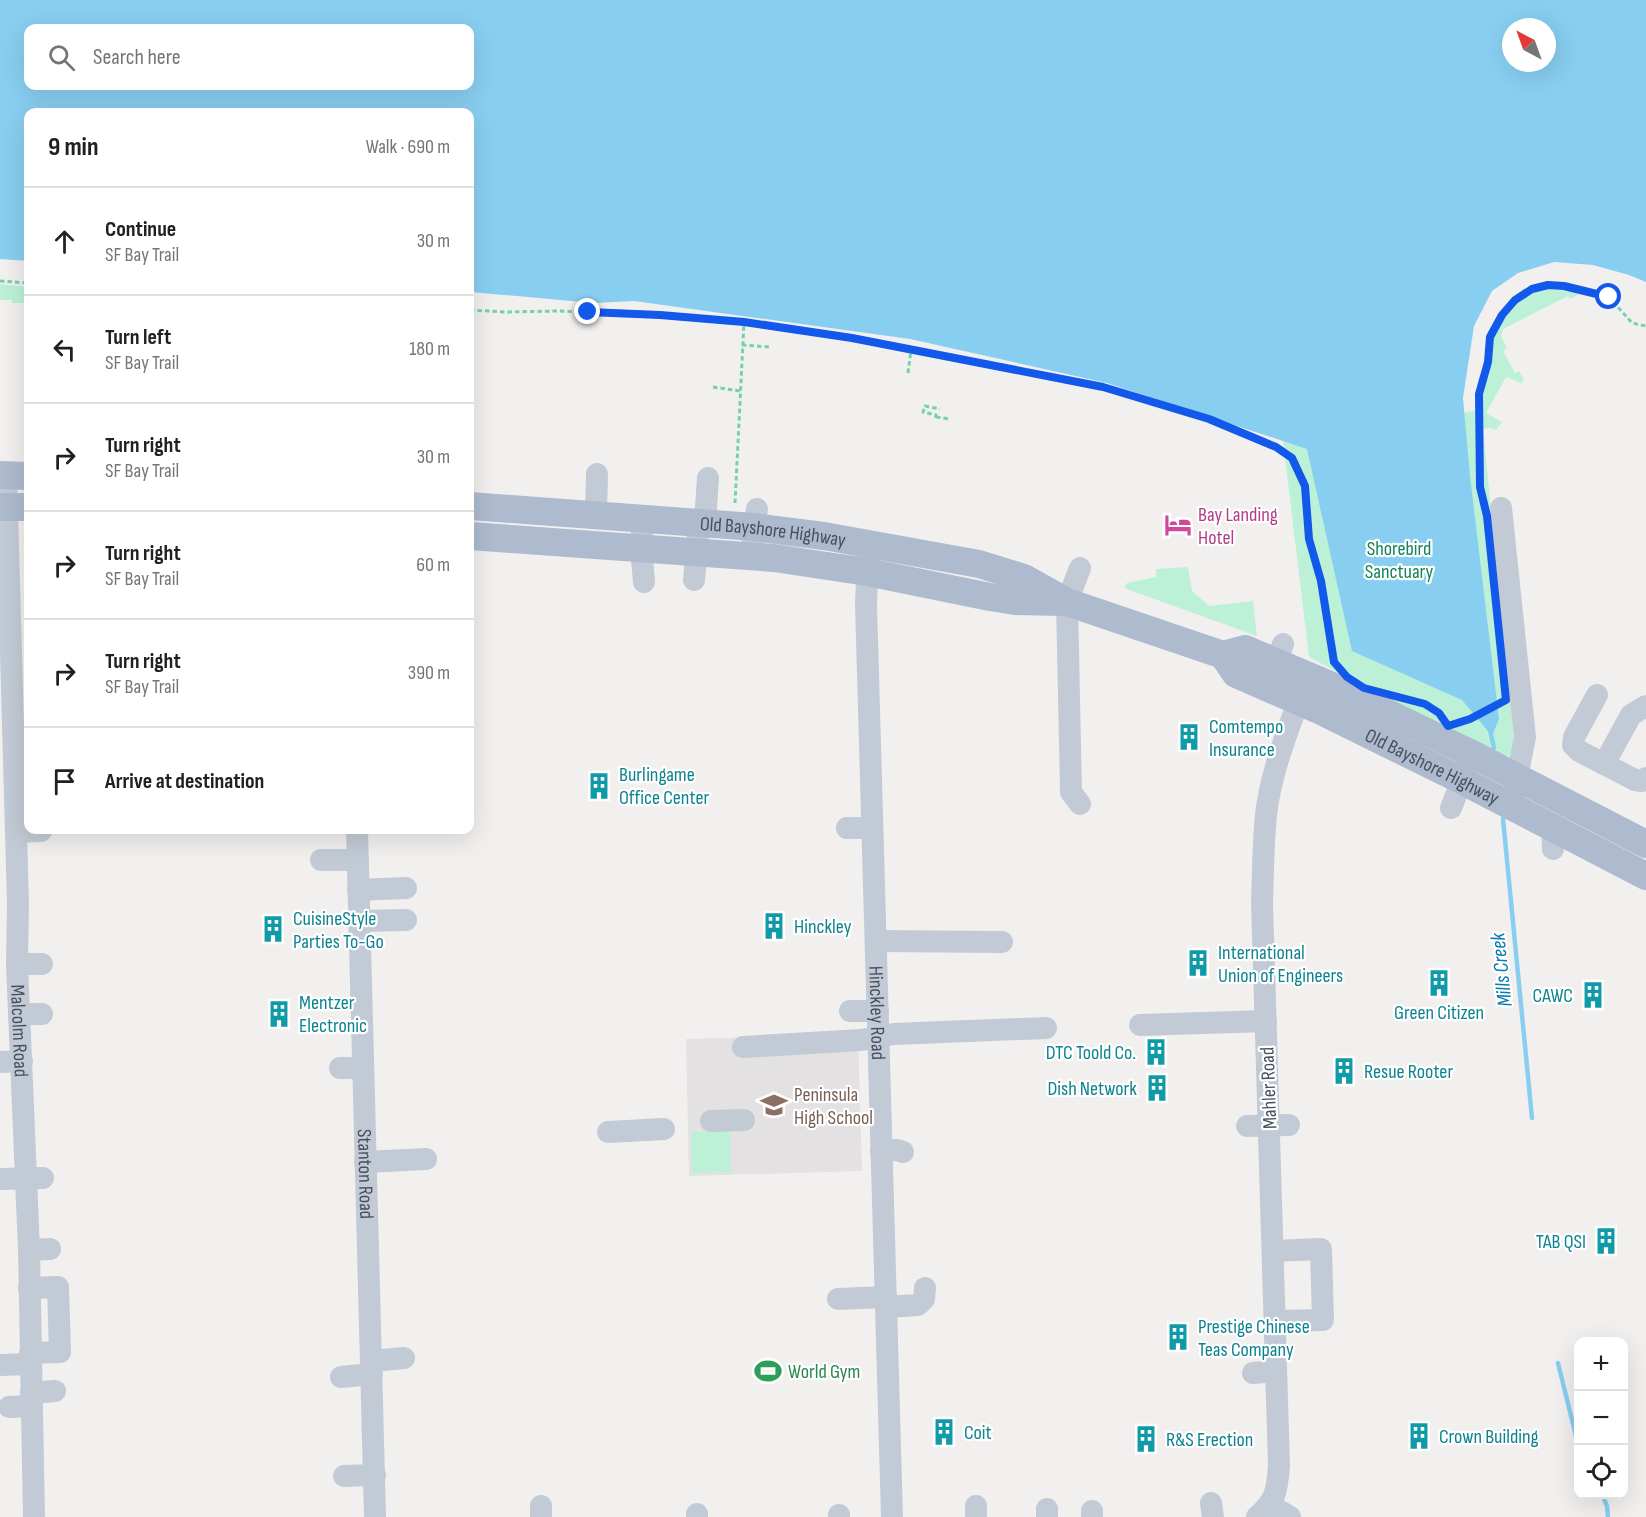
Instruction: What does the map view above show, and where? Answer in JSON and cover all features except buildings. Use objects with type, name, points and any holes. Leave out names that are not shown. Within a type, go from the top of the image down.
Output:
[{"type":"main road","name":"Old Bayshore Highway","points":[[474,506],[702,523],[748,521],[812,527],[868,558],[971,603],[1067,602]]},
{"type":"main road","name":"Old Bayshore Highway","points":[[474,536],[641,548],[695,566],[751,556],[868,558],[917,546],[1016,566],[1067,602],[1223,654],[1245,649],[1280,653],[1303,688],[1511,807],[1553,838],[1646,876]]},
{"type":"main road","name":"Old Bayshore Highway","points":[[1223,654],[1236,674],[1303,688],[1472,754],[1646,844]]},
{"type":"street","points":[[596,515],[597,474]]},
{"type":"street","name":"Malcolm Road","points":[[12,475],[20,652],[7,769],[16,832],[8,856],[9,905],[17,964],[13,1028],[21,1070],[34,1178],[39,1250],[29,1288],[30,1358],[24,1402],[34,1517]]},
{"type":"street","points":[[695,566],[708,478]]},
{"type":"street","points":[[1493,507],[1526,737],[1511,807]]},
{"type":"street","points":[[643,518],[641,548],[644,582]]},
{"type":"street","points":[[748,521],[751,556]]},
{"type":"street","name":"Hinckley Road","points":[[868,558],[866,604],[879,742],[871,784],[878,833],[876,941],[878,1038],[892,1152],[886,1302],[895,1361],[892,1517]]},
{"type":"street","points":[[1080,568],[1067,602],[1071,792],[1080,804]]},
{"type":"street","name":"Mahler Road","points":[[1263,1511],[1277,1488],[1279,1466],[1276,1371],[1281,1336],[1262,1282],[1278,1238],[1268,1126],[1277,1100],[1271,1032],[1273,939],[1263,861],[1266,814],[1260,794],[1295,736],[1303,688]]},
{"type":"street","points":[[1597,695],[1573,746],[1635,780],[1642,781],[1646,778]]},
{"type":"street","points":[[1604,764],[1631,715],[1646,706]]},
{"type":"street","points":[[1451,808],[1472,754]]},
{"type":"street","points":[[847,828],[878,833]]},
{"type":"street","points":[[16,832],[24,832]]},
{"type":"street","name":"Stanton Road","points":[[357,834],[360,921],[349,953],[363,1068],[365,1162],[356,1192],[360,1255],[372,1368],[380,1398],[381,1440],[375,1475],[375,1517]]},
{"type":"street","points":[[321,860],[358,860]]},
{"type":"street","points":[[358,890],[406,888]]},
{"type":"street","points":[[360,921],[406,920]]},
{"type":"street","points":[[876,941],[1002,942]]},
{"type":"street","points":[[17,964],[42,964]]},
{"type":"street","points":[[850,1011],[878,1011]]},
{"type":"street","points":[[13,1028],[42,1014]]},
{"type":"street","points":[[1140,1025],[1271,1032]]},
{"type":"street","points":[[743,1047],[878,1038],[894,1034],[1046,1028]]},
{"type":"street","points":[[340,1068],[363,1068]]},
{"type":"street","points":[[711,1121],[744,1120]]},
{"type":"street","points":[[608,1132],[664,1129]]},
{"type":"street","points":[[365,1162],[426,1159]]},
{"type":"street","points":[[0,1179],[34,1178]]},
{"type":"street","points":[[1278,1238],[1321,1250],[1323,1320],[1281,1336]]},
{"type":"street","points":[[838,1299],[918,1305],[924,1299],[925,1288]]},
{"type":"street","points":[[0,1365],[30,1358]]},
{"type":"street","points":[[341,1377],[404,1358]]},
{"type":"street","points":[[1253,1373],[1276,1371]]},
{"type":"street","points":[[24,1402],[55,1391]]},
{"type":"street","points":[[344,1476],[375,1475]]},
{"type":"street","points":[[1263,1511],[1290,1517]]},
{"type":"path","points":[[0,280],[24,283]]},
{"type":"path","points":[[1493,507],[1480,487],[1479,394],[1488,362],[1490,337],[1502,315],[1515,300],[1532,289],[1548,285],[1564,286],[1609,297],[1632,323],[1646,326]]},
{"type":"path","points":[[474,310],[660,315],[744,322],[852,338],[1103,387],[1209,419],[1276,447],[1292,458],[1305,486],[1309,539],[1321,581],[1334,662],[1340,670]]},
{"type":"path","points":[[744,322],[740,391],[748,521]]},
{"type":"path","points":[[742,345],[770,347]]},
{"type":"path","points":[[908,373],[911,350]]},
{"type":"path","points":[[713,387],[740,391]]},
{"type":"path","points":[[940,409],[925,406],[923,412],[950,419]]},
{"type":"path","points":[[1459,722],[1470,719],[1506,700]]},
{"type":"path","points":[[1415,701],[1439,713]]},
{"type":"shaded area","name":"Peninsula High School","points":[[858,1034],[862,1171],[689,1176],[686,1039]]},
{"type":"green space","points":[[0,284],[24,287],[24,303],[0,300]]},
{"type":"green space","name":"Shorebird Sanctuary","points":[[1558,287],[1581,293],[1570,299],[1568,296],[1503,329],[1501,336],[1507,348],[1503,351],[1515,373],[1519,371],[1524,380],[1521,383],[1506,377],[1486,413],[1502,422],[1496,430],[1483,429],[1492,519],[1499,531],[1514,745],[1512,754],[1504,760],[1309,657],[1283,441],[1480,410],[1489,365],[1490,345],[1496,326],[1509,309],[1526,296]]},
{"type":"green space","points":[[1188,567],[1192,591],[1209,606],[1253,601],[1257,636],[1124,588],[1127,583],[1156,577],[1156,569]]},
{"type":"green space","points":[[730,1131],[731,1172],[692,1173],[691,1132]]},
{"type":"water","points":[[0,0],[1646,0],[1646,282],[1593,265],[1554,262],[1518,273],[1492,291],[1474,326],[1463,398],[1499,719],[1492,736],[1462,700],[1352,651],[1307,449],[1107,383],[910,339],[634,301],[594,303],[474,292],[474,108],[24,108],[24,261],[0,259]]},
{"type":"waterway","name":"Mills Creek","points":[[1490,730],[1494,748]]},
{"type":"waterway","name":"Mills Creek","points":[[1503,819],[1532,1118]]},
{"type":"waterway","name":"Mills Creek","points":[[1558,1363],[1574,1428]]},
{"type":"waterway","name":"Mills Creek","points":[[1604,1499],[1608,1517]]},
{"type":"place","name":"Bay Landing Hotel","points":[[1178,525]]},
{"type":"place","name":"Comtempo Insurance","points":[[1189,737]]},
{"type":"place","name":"Burlingame Office Center","points":[[599,786]]},
{"type":"place","name":"Hinckley","points":[[774,926]]},
{"type":"place","name":"CuisineStyle Parties To-Go","points":[[273,929]]},
{"type":"place","name":"International Union of Engineers","points":[[1198,963]]},
{"type":"place","name":"Green Citizen","points":[[1439,983]]},
{"type":"place","name":"CAWC","points":[[1593,995]]},
{"type":"place","name":"Mentzer Electronic","points":[[279,1014]]},
{"type":"place","name":"DTC Toold Co.","points":[[1156,1052]]},
{"type":"place","name":"Resue Rooter","points":[[1344,1071]]},
{"type":"place","name":"Dish Network","points":[[1157,1088]]},
{"type":"place","name":"Peninsula High School","points":[[774,1105]]},
{"type":"place","name":"TAB QSI","points":[[1606,1241]]},
{"type":"place","name":"Prestige Chinese Teas Company","points":[[1178,1337]]},
{"type":"place","name":"World Gym","points":[[768,1371]]},
{"type":"place","name":"Coit","points":[[944,1432]]},
{"type":"place","name":"Crown Building","points":[[1419,1436]]},
{"type":"place","name":"R&S Erection","points":[[1146,1439]]},
{"type":"route","points":[[588,312],[744,322],[852,338],[1103,387],[1209,419],[1276,447],[1292,458],[1305,486],[1309,539],[1321,581],[1334,662],[1347,677],[1364,688],[1425,704],[1439,713],[1448,726],[1470,719],[1506,700],[1487,516],[1480,487],[1479,394],[1488,362],[1490,337],[1502,315],[1515,300],[1532,289],[1548,285],[1564,286],[1609,297]]}]
